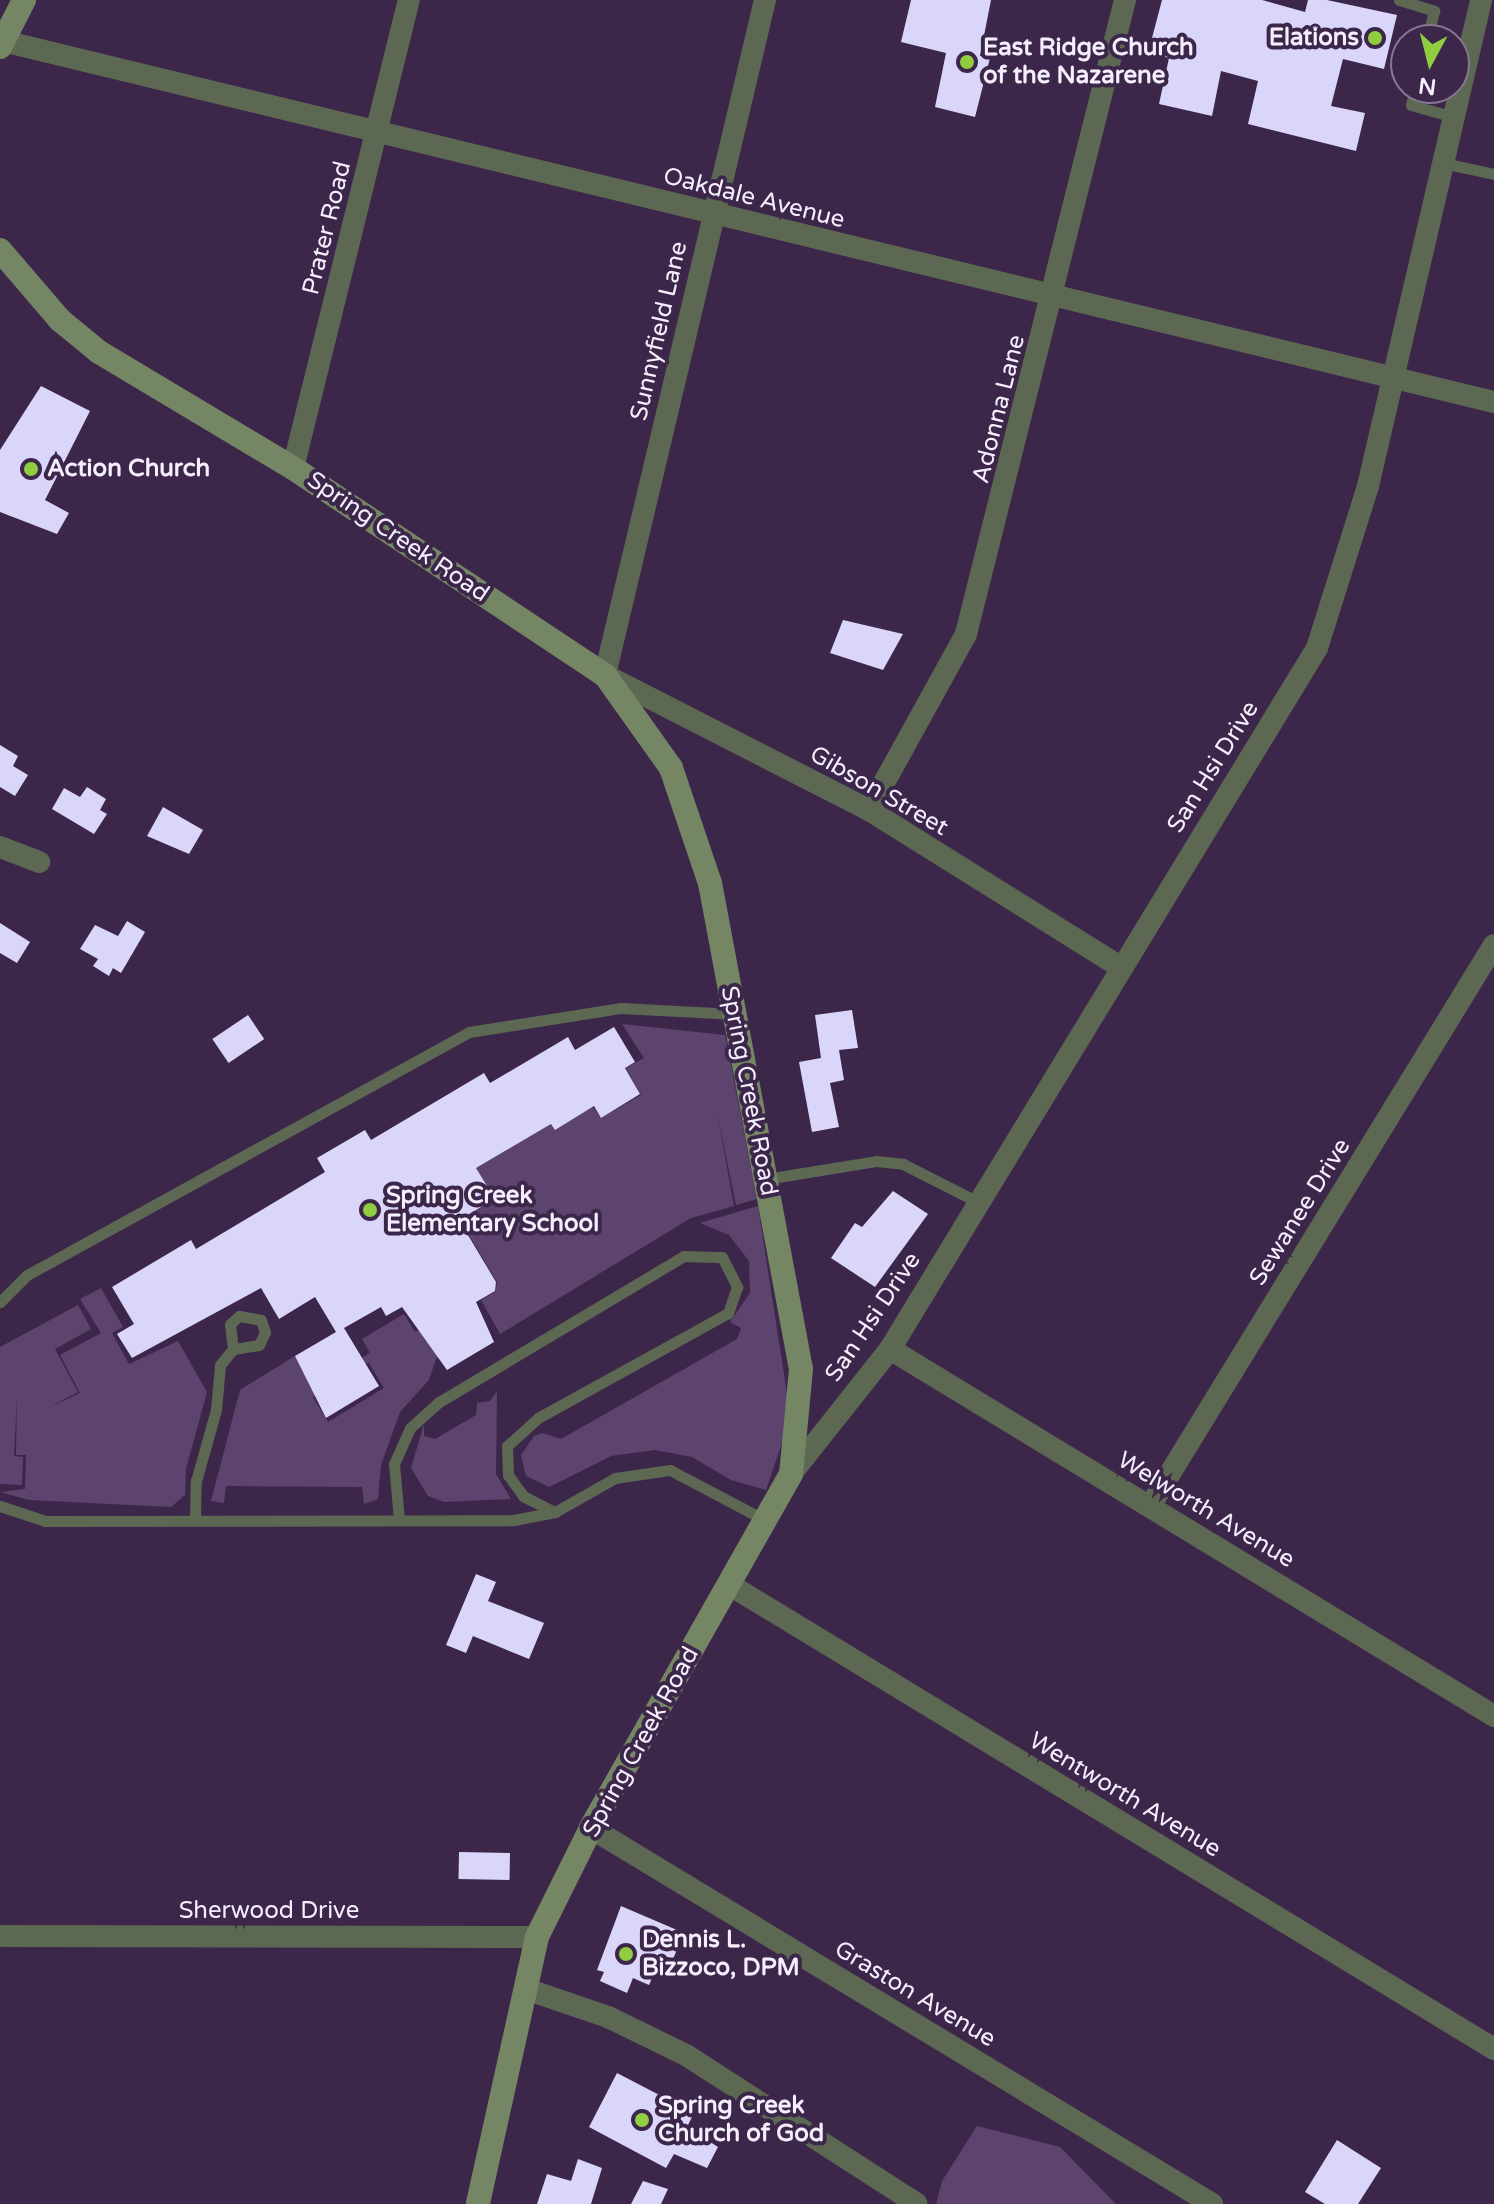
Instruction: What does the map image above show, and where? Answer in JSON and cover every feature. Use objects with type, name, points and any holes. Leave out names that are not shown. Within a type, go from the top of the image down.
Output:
[{"type":"street","points":[[1,44],[24,0]]},
{"type":"street","name":"Prater Road","points":[[293,468],[409,0]]},
{"type":"street","name":"Sunnyfield Lane","points":[[605,675],[765,0]]},
{"type":"street","name":"Adonna Lane","points":[[869,810],[966,634],[1054,298],[1125,0]]},
{"type":"street","name":"San Hsi Drive","points":[[1470,36],[1481,0]]},
{"type":"street","name":"Oakdale Avenue","points":[[1,44],[713,214],[1392,381],[1494,402]]},
{"type":"street","name":"San Hsi Drive","points":[[791,1474],[890,1349],[1317,648],[1346,570],[1455,104]]},
{"type":"street","name":"Spring Creek Road","points":[[0,250],[60,320],[99,352],[293,468],[605,675],[671,768],[691,818],[710,883],[801,1369],[791,1474],[591,1828],[537,1937],[478,2204]]},
{"type":"street","name":"Gibson Street","points":[[605,675],[869,810],[1120,967]]},
{"type":"street","points":[[0,847],[39,862]]},
{"type":"street","name":"Sewanee Drive","points":[[1150,1506],[1494,945]]},
{"type":"street","name":"Welworth Avenue","points":[[890,1349],[1494,1716]]},
{"type":"street","name":"Wentworth Avenue","points":[[730,1585],[1494,2049]]},
{"type":"street","name":"Graston Avenue","points":[[591,1828],[1212,2204]]},
{"type":"street","name":"Sherwood Drive","points":[[0,1936],[537,1937]]},
{"type":"street","points":[[526,1989],[608,2017],[686,2055],[916,2203]]},
{"type":"lane","points":[[1399,0],[1434,11],[1431,24]]},
{"type":"lane","points":[[1411,104],[1454,117]]},
{"type":"lane","points":[[1443,163],[1494,174]]},
{"type":"lane","points":[[0,1302],[27,1275],[469,1032],[621,1008],[735,1014]]},
{"type":"lane","points":[[766,1179],[876,1161],[903,1164],[978,1202]]},
{"type":"lane","points":[[399,1520],[394,1464],[410,1428],[439,1402],[684,1256],[722,1257],[737,1287],[728,1313],[538,1418],[507,1446],[508,1475],[523,1496],[555,1512]]},
{"type":"lane","points":[[195,1520],[196,1481],[216,1410],[220,1365],[233,1349]]},
{"type":"lane","points":[[0,1506],[45,1521],[514,1520],[555,1512],[615,1478],[670,1470],[765,1520]]},
{"type":"shaded area","points":[[622,1024],[725,1035],[757,1199],[736,1205],[717,1112],[734,1206],[691,1218],[500,1334],[481,1300],[495,1292],[497,1282],[460,1220],[495,1200],[476,1168],[551,1124],[555,1129],[593,1107],[601,1118],[641,1095],[626,1068],[644,1058]]},
{"type":"shaded area","points":[[758,1206],[788,1400],[782,1443],[766,1490],[731,1480],[692,1457],[655,1450],[611,1456],[549,1487],[526,1476],[521,1455],[534,1436],[542,1433],[561,1439],[737,1339],[741,1328],[730,1322],[750,1293],[749,1261],[729,1235],[700,1223]]},
{"type":"shaded area","points":[[101,1288],[123,1327],[112,1333],[129,1364],[178,1341],[207,1392],[186,1469],[185,1495],[171,1507],[29,1500],[0,1492],[25,1489],[26,1455],[16,1455],[17,1397],[14,1456],[23,1457],[22,1485],[0,1484],[0,1347],[78,1305],[91,1329],[55,1349],[78,1392],[48,1408],[80,1393],[60,1355],[101,1333],[80,1299]]},
{"type":"shaded area","points":[[404,1314],[415,1332],[421,1329],[447,1352],[436,1359],[429,1380],[400,1412],[381,1465],[378,1499],[364,1504],[362,1487],[226,1486],[224,1503],[211,1501],[240,1390],[295,1356],[312,1386],[336,1383],[313,1397],[328,1422],[384,1388],[369,1363],[346,1367],[370,1353],[362,1339]]},
{"type":"shaded area","points":[[497,1391],[496,1474],[511,1499],[444,1502],[428,1496],[411,1468],[424,1424],[424,1436],[435,1439],[476,1415],[477,1403],[490,1401]]},
{"type":"shaded area","points":[[977,2126],[1060,2147],[1116,2204],[936,2204],[942,2181]]},
{"type":"building","name":"East Ridge Church of the Nazarene","points":[[911,0],[991,0],[980,56],[990,58],[975,117],[935,107],[946,53],[901,42]]},
{"type":"building","points":[[1162,0],[1262,0],[1305,12],[1308,0],[1327,0],[1397,15],[1395,24],[1390,24],[1390,44],[1384,69],[1343,59],[1331,106],[1365,113],[1356,151],[1248,124],[1258,81],[1221,71],[1212,116],[1159,104],[1169,58],[1159,55],[1162,39],[1152,38]]},
{"type":"building","name":"Action Church","points":[[41,386],[90,411],[45,500],[69,513],[57,534],[0,512],[0,450]]},
{"type":"building","points":[[843,620],[903,634],[883,670],[830,653]]},
{"type":"building","points":[[0,745],[18,756],[13,766],[28,775],[15,796],[0,787]]},
{"type":"building","points":[[87,787],[106,799],[100,810],[107,814],[94,834],[52,809],[64,788],[80,797]]},
{"type":"building","points":[[163,807],[203,830],[189,854],[147,836]]},
{"type":"building","points":[[127,921],[145,932],[121,973],[113,968],[109,976],[93,966],[98,959],[80,949],[95,925],[118,936]]},
{"type":"building","points":[[0,923],[30,942],[17,963],[0,953]]},
{"type":"building","points":[[852,1010],[858,1048],[839,1050],[844,1080],[830,1083],[839,1127],[812,1132],[799,1062],[821,1058],[815,1015]]},
{"type":"building","points":[[248,1015],[264,1039],[229,1063],[212,1039]]},
{"type":"building","name":"Spring Creek Elementary School","points":[[614,1027],[635,1062],[625,1068],[640,1094],[601,1118],[594,1106],[555,1130],[551,1124],[476,1168],[495,1199],[459,1220],[496,1282],[495,1291],[476,1302],[494,1342],[447,1370],[402,1307],[386,1316],[381,1307],[344,1328],[379,1386],[326,1418],[295,1356],[336,1332],[315,1297],[279,1319],[261,1288],[132,1358],[117,1334],[134,1324],[112,1287],[191,1240],[196,1249],[325,1172],[317,1158],[365,1130],[371,1140],[484,1073],[490,1083],[568,1037],[575,1050]]},
{"type":"building","points":[[893,1191],[928,1214],[875,1287],[831,1258],[855,1223],[862,1227]]},
{"type":"building","points":[[476,1574],[496,1582],[488,1601],[544,1623],[529,1659],[473,1636],[466,1653],[446,1645]]},
{"type":"building","points":[[459,1852],[510,1853],[510,1880],[459,1879]]},
{"type":"building","name":"Dennis L. Bizzoco, DPM","points":[[621,1906],[684,1933],[673,1959],[662,1955],[649,1985],[633,1978],[627,1993],[600,1981],[604,1972],[597,1970]]},
{"type":"building","name":"Spring Creek Church of God","points":[[617,2073],[694,2113],[687,2127],[718,2147],[707,2168],[674,2154],[666,2168],[589,2127]]},
{"type":"building","points":[[1337,2140],[1381,2168],[1358,2204],[1325,2204],[1305,2192]]},
{"type":"building","points":[[578,2159],[602,2168],[591,2204],[537,2204],[547,2174],[571,2181]]},
{"type":"building","points":[[643,2181],[668,2189],[661,2204],[631,2204]]},
{"type":"place","name":"Elations","points":[[1375,38]]},
{"type":"place","name":"East Ridge Church of the Nazarene","points":[[967,62]]},
{"type":"place","name":"Action Church","points":[[31,469]]},
{"type":"place","name":"Spring Creek Elementary School","points":[[370,1210]]},
{"type":"place","name":"Dennis L. Bizzoco, DPM","points":[[626,1954]]},
{"type":"place","name":"Spring Creek Church of God","points":[[642,2120]]}]
